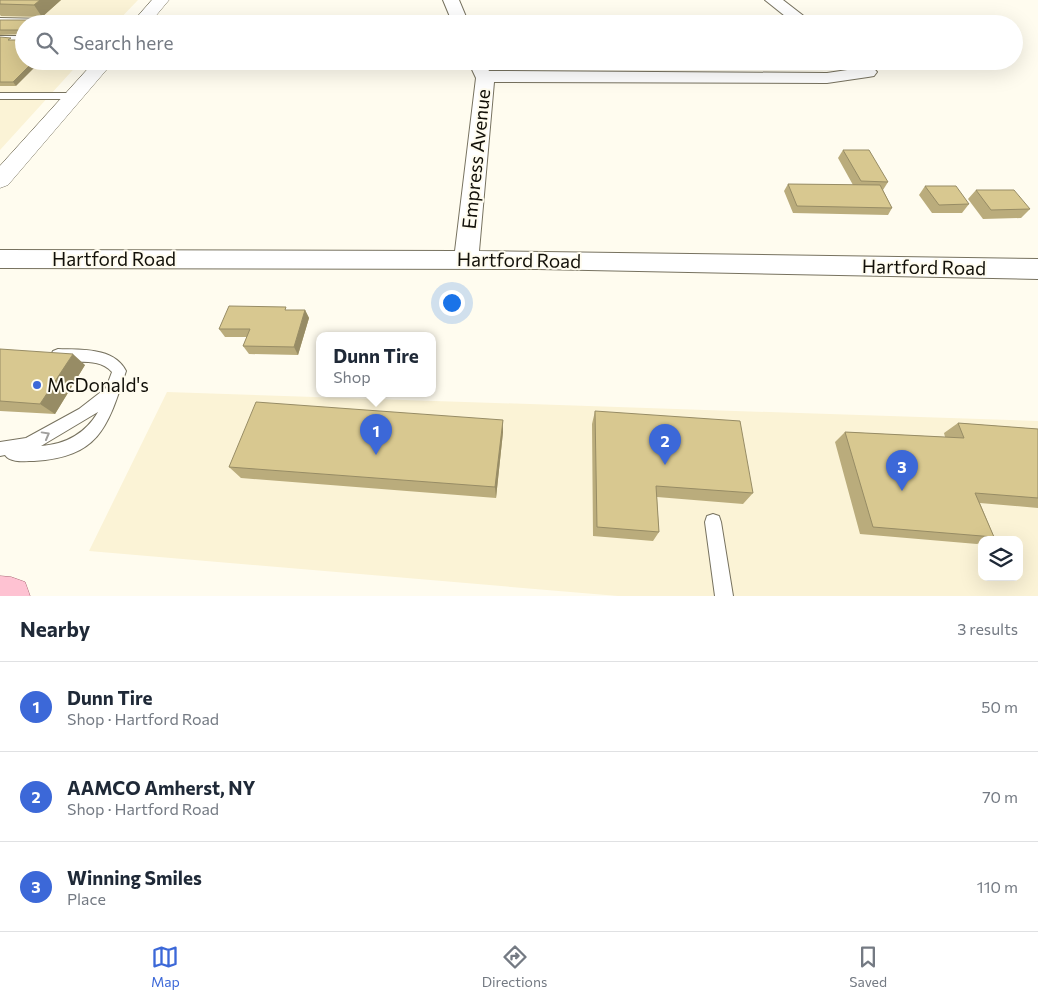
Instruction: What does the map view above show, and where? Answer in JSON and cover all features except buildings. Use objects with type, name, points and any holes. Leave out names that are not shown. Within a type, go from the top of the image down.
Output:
[{"type":"main road","points":[[0,595],[11,596]]},
{"type":"street","points":[[147,15],[161,0]]},
{"type":"street","points":[[451,0],[457,15]]},
{"type":"street","points":[[773,0],[794,15]]},
{"type":"street","points":[[0,180],[97,70]]},
{"type":"street","name":"Empress Avenue","points":[[466,260],[481,70]]},
{"type":"street","points":[[550,70],[827,78],[868,72],[866,70]]},
{"type":"street","name":"Hartford Road","points":[[0,259],[466,260],[1038,269]]},
{"type":"lane","points":[[0,20],[15,20]]},
{"type":"lane","points":[[0,38],[15,38]]},
{"type":"lane","points":[[0,96],[74,96]]},
{"type":"lane","points":[[0,450],[43,454],[58,452],[89,436],[103,417],[119,371],[114,362],[88,357],[42,354]]},
{"type":"lane","points":[[0,450],[28,445],[84,414],[112,392]]},
{"type":"lane","points":[[713,522],[724,596]]},
{"type":"shaded area","points":[[0,0],[138,0],[124,15],[15,15],[15,70],[73,70],[0,150]]},
{"type":"shaded area","points":[[167,392],[1038,421],[1038,596],[618,596],[89,551]]},
{"type":"place","name":"McDonald's","points":[[37,385]]},
{"type":"place","name":"Dunn Tire","points":[[376,455]]},
{"type":"place","name":"AAMCO Amherst, NY","points":[[665,465]]},
{"type":"place","name":"Winning Smiles","points":[[902,491]]}]
